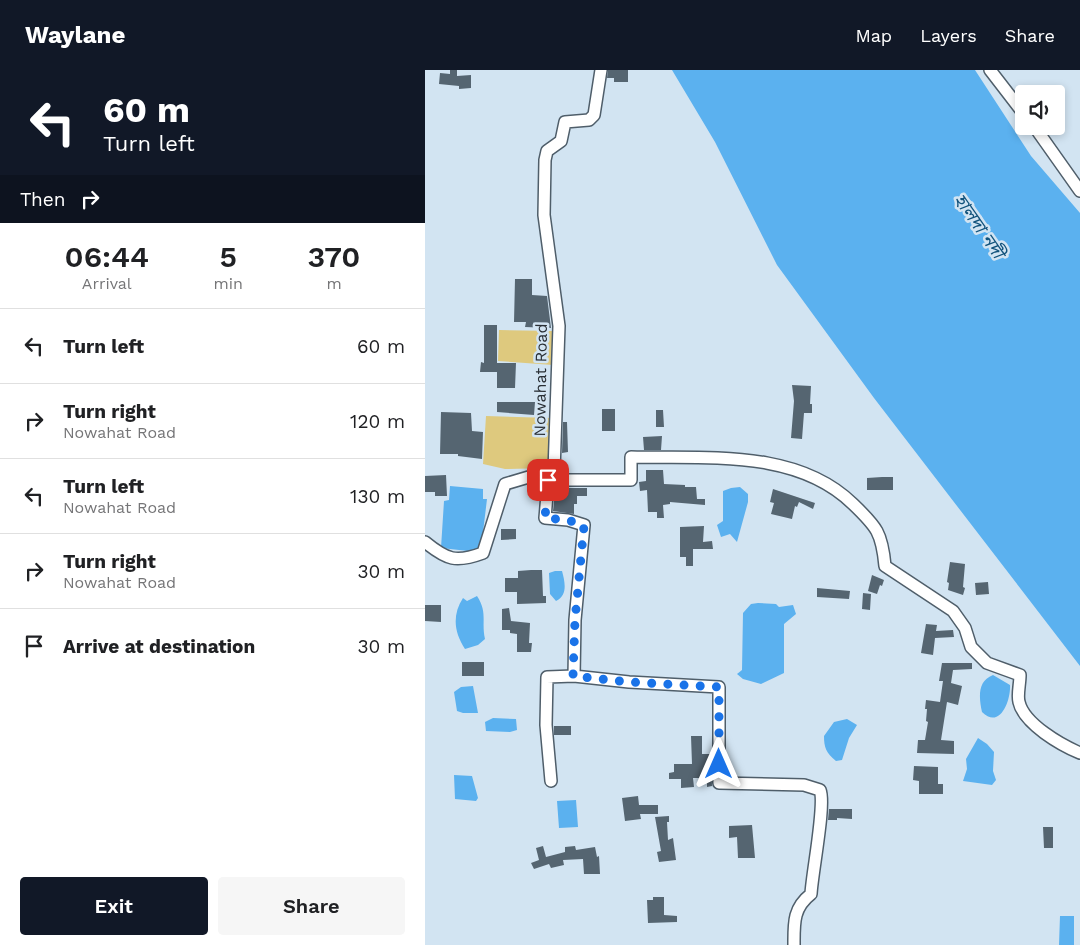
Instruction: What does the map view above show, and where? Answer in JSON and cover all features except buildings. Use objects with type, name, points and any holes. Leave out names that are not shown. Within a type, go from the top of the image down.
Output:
[{"type":"street","name":"Nowahat Road","points":[[573,676],[575,620],[584,526],[568,520],[545,518],[549,475],[554,471],[559,326],[545,215],[545,160],[547,151],[561,141],[565,122],[592,118],[601,70]]},
{"type":"street","points":[[990,70],[1015,102]]},
{"type":"street","points":[[1040,135],[1080,191]]},
{"type":"street","points":[[425,542],[442,556],[467,559],[483,553],[505,484],[549,475],[631,480],[631,456],[730,459],[784,466],[816,477],[842,494],[878,530],[883,543],[885,566],[953,611],[965,628],[971,647],[987,663],[1020,676],[1018,701],[1025,716],[1065,746],[1080,753]]},
{"type":"street","points":[[551,781],[546,725],[547,677],[573,676],[629,682],[719,687],[719,783],[804,785],[820,790],[821,814],[812,873],[811,894],[802,902],[794,920],[794,945]]},
{"type":"shaded area","points":[[499,330],[553,331],[553,365],[498,361]]},
{"type":"shaded area","points":[[486,416],[552,418],[549,468],[505,469],[483,464]]},
{"type":"water","name":"হালদা নদী","points":[[672,70],[975,70],[1015,131],[1015,135],[1017,135],[1031,156],[1080,213],[1080,666],[874,398],[777,265],[715,142]]},
{"type":"water","points":[[450,486],[483,489],[483,499],[487,499],[481,549],[477,552],[441,548],[444,501],[449,500]]},
{"type":"water","points":[[740,487],[748,494],[748,502],[737,542],[730,534],[721,537],[717,525],[723,521],[723,491]]},
{"type":"water","points":[[562,571],[565,584],[564,592],[556,601],[550,594],[549,573]]},
{"type":"water","points":[[477,596],[483,612],[485,639],[478,645],[465,649],[457,630],[457,611],[463,598],[467,601]]},
{"type":"water","points":[[751,604],[776,604],[779,607],[793,605],[796,614],[784,624],[784,673],[761,684],[743,679],[737,674],[742,670],[743,613]]},
{"type":"water","points":[[993,675],[1010,685],[1010,691],[1003,711],[994,717],[988,717],[982,712],[980,690],[984,681]]},
{"type":"water","points":[[473,686],[478,713],[457,711],[454,692],[461,687]]},
{"type":"water","points":[[493,718],[516,719],[517,730],[510,732],[486,731],[485,722]]},
{"type":"water","points":[[847,719],[857,725],[849,738],[842,760],[836,761],[826,750],[824,736],[834,722]]},
{"type":"water","points":[[978,738],[994,752],[993,771],[996,780],[992,785],[963,781],[967,769],[966,759]]},
{"type":"water","points":[[454,775],[472,776],[478,798],[476,801],[455,799]]},
{"type":"water","points":[[576,800],[578,827],[559,828],[557,801]]},
{"type":"water","points":[[1060,916],[1074,916],[1074,945],[1059,945]]},
{"type":"route","points":[[548,480],[545,518],[568,520],[584,526],[575,620],[573,676],[629,682],[719,687],[719,764]]}]
